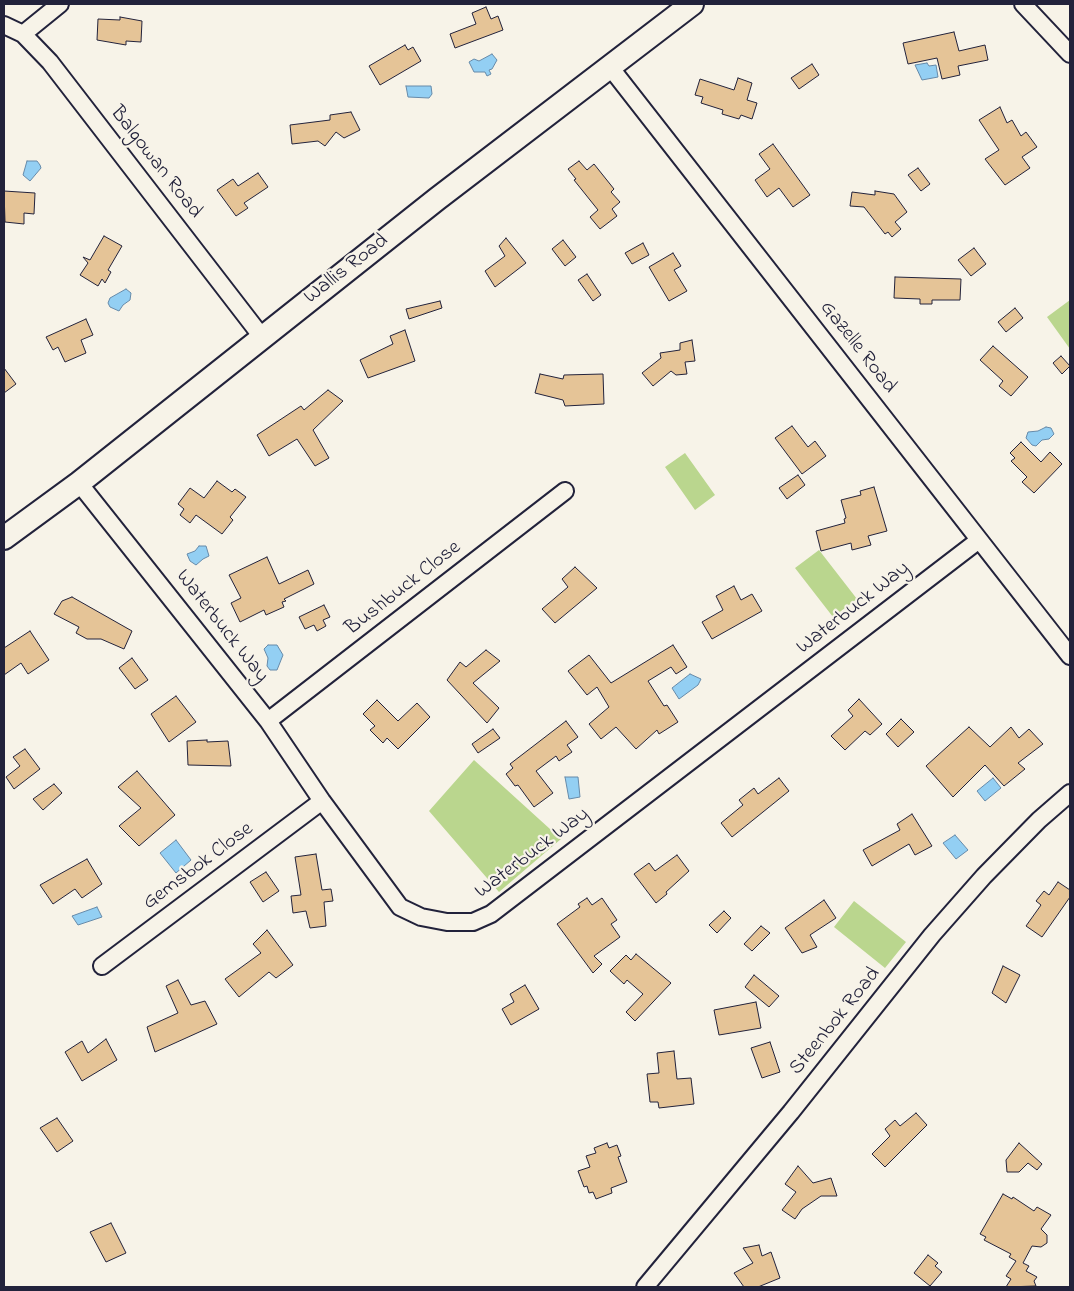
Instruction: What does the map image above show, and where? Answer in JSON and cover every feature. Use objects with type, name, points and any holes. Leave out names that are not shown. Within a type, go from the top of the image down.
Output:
[{"type":"street","points":[[23,34],[60,4]]},
{"type":"street","name":"Wallis Road","points":[[4,538],[79,483],[437,199],[692,4]]},
{"type":"street","points":[[1023,4],[1070,54]]},
{"type":"street","name":"Balgowan Road","points":[[4,25],[23,34],[50,62],[262,337]]},
{"type":"street","name":"Gazelle Road","points":[[610,67],[1070,656]]},
{"type":"street","name":"Waterbuck Way","points":[[79,483],[268,721],[322,800],[400,907],[421,917],[447,922],[474,922],[491,914],[979,540]]},
{"type":"street","name":"Bushbuck Close","points":[[268,721],[566,490]]},
{"type":"street","name":"Steenbok Road","points":[[645,1287],[797,1105],[932,935],[1011,848],[1039,820],[1070,794]]},
{"type":"street","name":"Gemsbok Close","points":[[102,966],[322,800]]},
{"type":"green space","points":[[1070,300],[1070,349],[1047,317]]},
{"type":"green space","points":[[685,453],[715,495],[695,510],[665,467]]},
{"type":"green space","points":[[819,550],[857,599],[833,617],[795,568]]},
{"type":"green space","points":[[474,760],[561,839],[499,892],[429,811]]},
{"type":"green space","points":[[854,901],[906,942],[885,968],[834,927]]},
{"type":"water","points":[[492,54],[497,60],[492,69],[489,70],[491,74],[487,76],[485,72],[474,72],[469,62],[474,59],[479,61]]},
{"type":"water","points":[[927,63],[929,66],[936,65],[938,77],[922,80],[915,65]]},
{"type":"water","points":[[406,86],[431,86],[432,94],[429,98],[408,97]]},
{"type":"water","points":[[27,161],[37,161],[41,168],[30,181],[23,175]]},
{"type":"water","points":[[126,289],[131,293],[130,300],[119,311],[110,307],[108,303],[110,298]]},
{"type":"water","points":[[1046,427],[1051,428],[1054,434],[1049,439],[1042,440],[1036,446],[1032,445],[1026,438],[1028,432],[1038,431]]},
{"type":"water","points":[[199,546],[206,546],[209,556],[196,565],[190,561],[187,554],[195,551]]},
{"type":"water","points":[[268,645],[277,645],[283,655],[277,670],[270,670],[267,666],[268,658],[264,649]]},
{"type":"water","points":[[690,674],[701,679],[698,685],[679,699],[672,688]]},
{"type":"water","points":[[565,777],[578,777],[580,797],[569,799]]},
{"type":"water","points":[[993,778],[1001,788],[985,801],[977,791]]},
{"type":"water","points":[[955,835],[968,850],[956,859],[943,843]]},
{"type":"water","points":[[176,840],[191,860],[176,873],[160,853]]},
{"type":"water","points":[[97,907],[102,917],[78,925],[72,916]]},
{"type":"building","points":[[486,7],[491,19],[498,16],[503,30],[455,48],[450,34],[476,24],[472,13]]},
{"type":"building","points":[[120,17],[142,21],[141,42],[126,41],[126,45],[97,40],[98,19],[120,20]]},
{"type":"building","points":[[954,32],[959,51],[985,45],[988,60],[958,66],[960,75],[942,79],[937,58],[908,64],[903,43]]},
{"type":"building","points":[[405,45],[408,50],[413,47],[421,61],[380,85],[369,66]]},
{"type":"building","points":[[812,64],[819,75],[799,89],[791,78]]},
{"type":"building","points":[[738,78],[752,83],[747,100],[757,103],[752,119],[741,115],[739,119],[722,114],[723,110],[701,103],[703,97],[695,95],[700,79],[734,90]]},
{"type":"building","points":[[1000,107],[1007,123],[1012,120],[1021,136],[1026,132],[1037,147],[1022,157],[1030,168],[1005,185],[985,159],[999,150],[979,120]]},
{"type":"building","points":[[351,112],[360,130],[344,138],[336,132],[325,146],[318,141],[292,144],[290,125],[330,120],[330,115]]},
{"type":"building","points":[[773,144],[810,195],[793,207],[779,188],[767,197],[755,180],[770,169],[759,154]]},
{"type":"building","points":[[579,161],[587,170],[594,164],[614,189],[611,192],[620,202],[612,209],[617,216],[600,229],[590,217],[598,210],[574,180],[576,179],[568,169]]},
{"type":"building","points":[[918,168],[930,184],[921,191],[908,175]]},
{"type":"building","points":[[258,173],[268,187],[244,203],[248,208],[236,216],[217,190],[233,179],[238,186]]},
{"type":"building","points":[[4,191],[35,193],[34,214],[24,213],[24,224],[5,222]]},
{"type":"building","points":[[875,191],[894,194],[907,212],[895,222],[901,229],[892,237],[888,232],[885,234],[864,207],[850,206],[852,192],[875,195]]},
{"type":"building","points":[[104,236],[122,246],[108,270],[111,272],[105,283],[102,279],[98,286],[80,275],[88,263],[83,257],[90,260]]},
{"type":"building","points":[[506,238],[526,263],[495,287],[485,271],[505,256],[499,246]]},
{"type":"building","points":[[563,240],[576,257],[565,266],[552,249]]},
{"type":"building","points":[[643,243],[649,255],[632,264],[625,253]]},
{"type":"building","points":[[974,248],[986,264],[971,276],[958,260]]},
{"type":"building","points":[[673,253],[681,266],[674,270],[687,291],[669,301],[649,267]]},
{"type":"building","points":[[587,274],[601,295],[593,301],[578,280]]},
{"type":"building","points":[[895,277],[961,279],[960,300],[932,300],[932,304],[920,304],[920,299],[894,298]]},
{"type":"building","points":[[440,301],[442,308],[409,319],[406,309]]},
{"type":"building","points":[[1015,308],[1023,318],[1006,332],[998,322]]},
{"type":"building","points":[[86,319],[93,335],[81,340],[86,353],[65,362],[58,347],[53,350],[46,337]]},
{"type":"building","points":[[405,330],[415,361],[368,378],[360,360],[393,344],[390,336]]},
{"type":"building","points":[[692,340],[695,361],[685,362],[687,374],[676,375],[671,371],[653,386],[642,373],[661,358],[660,353],[680,350],[680,343]]},
{"type":"building","points":[[993,346],[1028,377],[1011,396],[999,386],[1003,381],[980,360]]},
{"type":"building","points":[[1061,356],[1070,366],[1062,374],[1053,363]]},
{"type":"building","points":[[4,368],[16,384],[4,393]]},
{"type":"building","points":[[540,374],[563,379],[564,375],[603,374],[604,404],[565,406],[563,400],[535,393]]},
{"type":"building","points":[[328,390],[343,401],[313,430],[329,458],[315,466],[297,439],[269,456],[257,435],[301,406],[304,410]]},
{"type":"building","points":[[792,426],[808,447],[815,441],[826,456],[802,474],[775,438]]},
{"type":"building","points":[[1021,442],[1041,462],[1050,452],[1062,464],[1034,493],[1022,482],[1027,477],[1011,461],[1015,458],[1010,453]]},
{"type":"building","points":[[798,475],[805,485],[787,499],[779,488]]},
{"type":"building","points":[[217,481],[232,492],[235,489],[246,497],[230,517],[233,520],[222,534],[196,515],[190,523],[180,515],[184,509],[178,504],[190,488],[204,498]]},
{"type":"building","points":[[874,487],[887,531],[868,536],[871,545],[852,550],[851,543],[821,551],[816,531],[845,523],[844,519],[846,518],[841,500],[861,495],[860,491]]},
{"type":"building","points":[[267,557],[279,584],[308,570],[314,584],[284,599],[286,601],[282,602],[284,607],[266,615],[264,610],[240,622],[231,603],[241,598],[229,575]]},
{"type":"building","points":[[575,567],[597,588],[555,623],[542,609],[568,587],[562,579]]},
{"type":"building","points":[[734,586],[741,600],[752,594],[762,611],[712,639],[702,622],[723,610],[716,596]]},
{"type":"building","points":[[72,597],[132,631],[124,649],[101,639],[87,639],[76,633],[79,627],[54,614],[62,601]]},
{"type":"building","points":[[324,605],[330,617],[323,620],[326,626],[317,631],[314,625],[305,629],[299,617]]},
{"type":"building","points":[[30,631],[49,660],[28,674],[21,663],[4,675],[4,648]]},
{"type":"building","points":[[673,645],[687,667],[676,674],[671,667],[648,681],[664,706],[667,705],[678,722],[659,734],[657,730],[636,749],[616,727],[601,739],[589,724],[609,707],[597,687],[587,695],[568,671],[589,655],[611,683]]},
{"type":"building","points":[[486,650],[500,661],[473,683],[499,708],[487,723],[447,680],[460,662],[466,667]]},
{"type":"building","points":[[132,658],[148,680],[135,689],[119,668]]},
{"type":"building","points":[[176,696],[196,722],[169,742],[151,714]]},
{"type":"building","points":[[859,699],[882,724],[870,735],[865,731],[845,750],[831,736],[853,716],[848,710]]},
{"type":"building","points":[[377,700],[398,721],[417,703],[430,717],[398,749],[387,738],[383,743],[370,730],[375,726],[363,714]]},
{"type":"building","points":[[901,719],[914,732],[898,747],[886,734]]},
{"type":"building","points":[[566,721],[578,737],[567,745],[572,752],[559,761],[556,756],[536,771],[553,793],[534,807],[518,785],[515,786],[506,774],[513,768],[510,764]]},
{"type":"building","points":[[969,727],[990,747],[1011,727],[1019,738],[1029,729],[1043,744],[1018,763],[1025,769],[1004,786],[985,765],[953,797],[926,766]]},
{"type":"building","points":[[493,729],[500,738],[478,753],[472,744]]},
{"type":"building","points":[[207,740],[207,742],[228,741],[231,766],[188,765],[187,741]]},
{"type":"building","points":[[25,749],[40,769],[14,789],[6,777],[20,766],[13,757]]},
{"type":"building","points":[[137,771],[175,815],[139,846],[119,826],[141,808],[118,787]]},
{"type":"building","points":[[779,778],[789,791],[732,837],[721,823],[743,805],[739,800],[754,788],[758,794]]},
{"type":"building","points":[[54,784],[62,793],[43,810],[33,799]]},
{"type":"building","points":[[912,814],[932,846],[915,855],[909,844],[872,866],[863,850],[900,830],[897,824]]},
{"type":"building","points":[[316,854],[322,890],[331,889],[333,901],[324,902],[326,926],[310,928],[306,911],[293,913],[291,896],[301,895],[295,857]]},
{"type":"building","points":[[677,855],[689,871],[656,903],[634,874],[649,863],[655,871]]},
{"type":"building","points":[[87,859],[102,884],[82,898],[75,889],[53,904],[40,885]]},
{"type":"building","points":[[266,872],[279,891],[263,902],[250,882]]},
{"type":"building","points":[[1058,882],[1070,890],[1070,897],[1042,937],[1026,926],[1041,905],[1036,901],[1044,891],[1049,895]]},
{"type":"building","points":[[587,898],[592,905],[602,898],[617,920],[611,924],[620,937],[594,956],[602,964],[593,973],[557,924],[580,907],[578,904]]},
{"type":"building","points":[[824,900],[836,918],[810,935],[817,947],[802,953],[785,928]]},
{"type":"building","points":[[724,911],[731,918],[717,933],[709,925]]},
{"type":"building","points":[[761,926],[770,933],[752,951],[744,944]]},
{"type":"building","points":[[267,930],[293,965],[276,978],[269,972],[239,997],[225,979],[261,953],[253,944]]},
{"type":"building","points":[[636,954],[671,983],[635,1021],[626,1012],[643,994],[627,980],[624,984],[610,971],[626,955],[631,960]]},
{"type":"building","points":[[1003,966],[1020,975],[1006,1003],[992,993]]},
{"type":"building","points":[[754,975],[779,996],[769,1007],[745,987]]},
{"type":"building","points":[[178,980],[191,1005],[205,1001],[217,1024],[155,1052],[147,1027],[178,1013],[166,986]]},
{"type":"building","points":[[525,985],[539,1009],[511,1025],[502,1009],[514,1002],[510,994]]},
{"type":"building","points":[[756,1002],[761,1028],[719,1035],[714,1010]]},
{"type":"building","points":[[106,1039],[117,1060],[82,1081],[65,1052],[82,1041],[88,1053]]},
{"type":"building","points":[[770,1042],[780,1072],[762,1078],[751,1048]]},
{"type":"building","points":[[674,1051],[677,1079],[691,1078],[694,1104],[659,1108],[658,1102],[650,1102],[647,1074],[659,1073],[657,1053]]},
{"type":"building","points":[[916,1113],[927,1125],[885,1167],[872,1154],[890,1136],[885,1129],[895,1120],[900,1126]]},
{"type":"building","points":[[57,1118],[73,1141],[57,1152],[40,1128]]},
{"type":"building","points":[[607,1143],[609,1148],[617,1145],[621,1156],[618,1157],[627,1182],[611,1188],[612,1193],[596,1199],[593,1192],[589,1193],[587,1186],[584,1187],[578,1171],[590,1167],[586,1156],[596,1153],[594,1148]]},
{"type":"building","points":[[1019,1143],[1042,1164],[1037,1170],[1028,1163],[1019,1172],[1007,1172],[1006,1160]]},
{"type":"building","points":[[798,1166],[813,1183],[831,1178],[837,1196],[821,1196],[802,1209],[795,1219],[782,1210],[796,1192],[785,1184]]},
{"type":"building","points":[[1003,1194],[1012,1199],[1013,1197],[1034,1211],[1037,1207],[1051,1215],[1041,1229],[1047,1235],[1047,1243],[1041,1247],[1032,1246],[1023,1263],[1029,1266],[1026,1271],[1037,1277],[1034,1281],[1036,1286],[1006,1287],[1011,1279],[1006,1276],[1016,1261],[1009,1257],[1011,1254],[984,1240],[986,1237],[980,1234]]},
{"type":"building","points":[[111,1223],[126,1253],[106,1262],[90,1232]]},
{"type":"building","points":[[759,1245],[762,1256],[771,1252],[780,1278],[758,1287],[744,1287],[734,1273],[753,1263],[743,1248]]},
{"type":"building","points":[[928,1255],[938,1263],[935,1266],[942,1272],[930,1286],[914,1273]]}]
